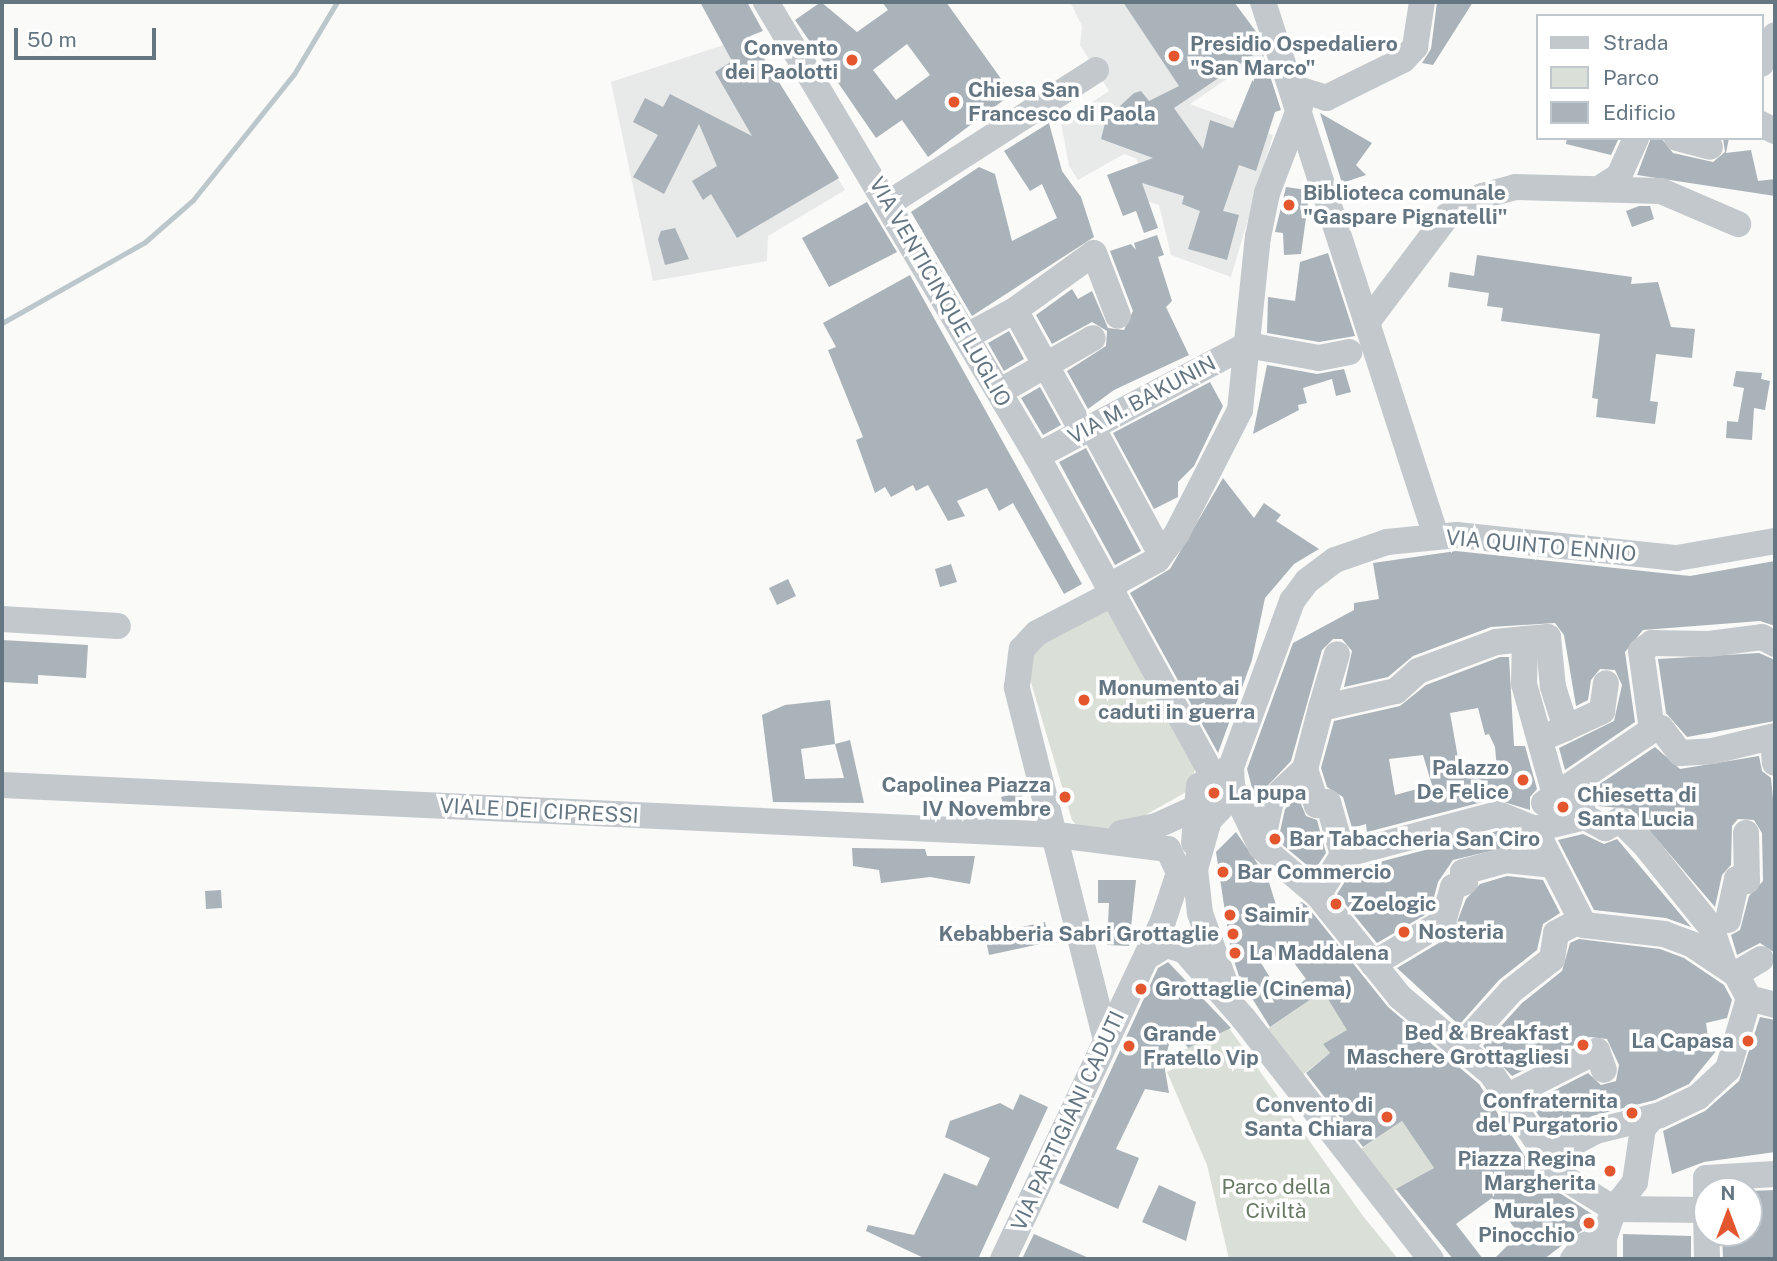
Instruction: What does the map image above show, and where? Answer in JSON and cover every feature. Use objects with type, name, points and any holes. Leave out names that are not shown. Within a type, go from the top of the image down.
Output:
[{"type":"street","name":"VIA VENTICINQUE LUGLIO","points":[[766,2],[967,336],[1112,589],[1224,776],[1261,847]]},
{"type":"street","points":[[1263,2],[1297,98],[1436,536]]},
{"type":"street","points":[[1297,98],[1326,98],[1403,60],[1415,47],[1422,2]]},
{"type":"street","points":[[1763,60],[1775,35]]},
{"type":"street","points":[[889,203],[1096,69]]},
{"type":"street","points":[[1106,1040],[1067,836],[1021,706],[1018,664],[1037,633],[1112,589],[1161,554],[1240,410],[1267,193],[1297,98]]},
{"type":"street","points":[[1600,188],[1619,176],[1635,140]]},
{"type":"street","points":[[1684,140],[1710,148]]},
{"type":"street","points":[[1368,321],[1429,235],[1470,203],[1515,187],[1661,191],[1738,225]]},
{"type":"street","points":[[967,336],[1015,310],[1094,253],[1118,316]]},
{"type":"street","points":[[1015,310],[1161,554]]},
{"type":"street","points":[[999,392],[1045,363],[1093,338]]},
{"type":"street","points":[[1247,345],[1319,358],[1349,352]]},
{"type":"street","name":"VIA M. BAKUNIN","points":[[1037,456],[1247,345]]},
{"type":"street","name":"VIA QUINTO ENNIO","points":[[1224,776],[1271,650],[1307,581],[1335,559],[1387,542],[1436,536],[1677,558],[1775,541]]},
{"type":"street","points":[[2,619],[118,626]]},
{"type":"street","points":[[1651,730],[1641,651],[1652,643],[1709,644],[1762,637],[1775,644]]},
{"type":"street","points":[[1321,708],[1396,691],[1418,671],[1475,647],[1525,639],[1524,684],[1554,733],[1565,790],[1585,817],[1605,828],[1620,820],[1718,924],[1730,969]]},
{"type":"street","points":[[1337,654],[1305,769],[1271,801],[1261,847],[1318,895],[1373,964],[1421,1016],[1462,1044],[1508,1096],[1545,1158],[1560,1175],[1632,1203],[1693,1209]]},
{"type":"street","points":[[1554,733],[1602,711],[1606,683]]},
{"type":"street","points":[[1580,920],[1551,865],[1542,827],[1544,801],[1565,790],[1584,773],[1651,730],[1661,728],[1680,753],[1774,736],[1775,763]]},
{"type":"street","points":[[1305,769],[1317,805],[1328,802],[1343,855]]},
{"type":"street","points":[[1177,884],[1193,846],[1199,786],[1224,776]]},
{"type":"street","points":[[1148,956],[1198,937],[1200,913],[1195,869],[1203,833],[1224,776]]},
{"type":"street","name":"VIALE DEI CIPRESSI","points":[[2,785],[1067,836]]},
{"type":"street","points":[[1067,836],[1156,826],[1196,808]]},
{"type":"street","points":[[1318,895],[1343,855],[1498,814],[1542,827],[1585,817]]},
{"type":"street","points":[[1718,924],[1732,879],[1747,881],[1746,833]]},
{"type":"street","points":[[1067,836],[1168,849],[1179,864],[1177,884]]},
{"type":"street","points":[[1373,964],[1443,922],[1453,887],[1465,882],[1463,872],[1506,860],[1551,865]]},
{"type":"street","name":"VIA PARTIGIANI CADUTI","points":[[1003,1259],[1148,956],[1177,884]]},
{"type":"street","points":[[1200,913],[1234,1007]]},
{"type":"street","points":[[1462,1044],[1511,992],[1552,959],[1556,933],[1580,920],[1664,934],[1730,969],[1767,1000],[1728,1069],[1698,1097],[1653,1117],[1596,1131],[1545,1158]]},
{"type":"street","points":[[1163,921],[1163,934],[1234,1007],[1431,1259]]},
{"type":"street","points":[[1730,969],[1761,959]]},
{"type":"street","points":[[1508,1096],[1597,1051],[1604,1070]]},
{"type":"street","points":[[1573,1259],[1583,1246],[1604,1248],[1632,1203],[1643,1128],[1653,1117]]},
{"type":"street","points":[[1723,1177],[1775,1174]]},
{"type":"shaded area","points":[[1070,2],[1234,2],[1266,47],[1268,51],[1190,104],[1273,135],[1231,277],[1171,255],[1159,205],[1144,200],[1137,159],[1124,154],[1078,180],[1069,166],[1061,122],[1109,91],[1080,45],[1082,26]]},
{"type":"shaded area","points":[[751,36],[845,190],[768,236],[767,261],[653,281],[611,82]]},
{"type":"green space","points":[[1107,609],[1195,769],[1188,791],[1119,830],[1076,825],[1072,820],[1030,679],[1030,660],[1040,644]]},
{"type":"green space","points":[[1323,991],[1353,1027],[1323,1044],[1330,1053],[1301,1076],[1266,1030]]},
{"type":"green space","name":"Parco della Civiltà","points":[[1229,1028],[1363,1216],[1398,1259],[1229,1259],[1207,1165],[1167,1072],[1177,1067],[1176,1054]]},
{"type":"green space","points":[[1402,1121],[1434,1168],[1390,1193],[1358,1151]]},
{"type":"building","points":[[700,2],[747,2],[763,31],[750,36],[839,178],[737,238],[711,194],[703,200],[692,181],[717,166],[699,124],[664,194],[633,177],[658,135],[633,122],[645,98],[663,107],[670,94],[752,136],[715,72],[732,61]]},
{"type":"building","name":"Convento dei Paolotti","points":[[821,2],[857,32],[888,10],[882,2],[946,2],[1012,94],[982,116],[974,114],[977,120],[928,157],[902,120],[876,138],[795,20]],"holes":[[[907,44],[930,75],[896,100],[873,70]]]},
{"type":"building","points":[[1123,2],[1234,2],[1257,33],[1262,49],[1174,108],[1203,149],[1210,120],[1233,128],[1263,54],[1281,110],[1275,112],[1256,171],[1239,165],[1223,211],[1239,215],[1227,260],[1188,249],[1200,211],[1182,204],[1184,196],[1142,183],[1158,228],[1144,233],[1136,211],[1123,216],[1107,175],[1153,158],[1101,139],[1106,119],[1134,93],[1141,91],[1149,101],[1179,86]]},
{"type":"building","points":[[1437,2],[1473,2],[1433,65],[1422,63],[1431,49]]},
{"type":"building","points":[[1320,113],[1372,143],[1356,165],[1366,175],[1342,183]]},
{"type":"building","points":[[1049,123],[1062,171],[1081,197],[1094,237],[972,316],[911,212],[979,167],[995,174],[1012,241],[1057,218],[1042,184],[1030,191],[1004,151]]},
{"type":"building","points":[[1567,140],[1618,140],[1611,155],[1566,144]]},
{"type":"building","points":[[1650,140],[1663,140],[1673,153],[1713,162],[1725,152],[1723,140],[1729,140],[1726,153],[1751,150],[1758,181],[1775,179],[1775,196],[1637,175]]},
{"type":"building","points":[[1286,187],[1307,190],[1309,196],[1301,254],[1284,255],[1283,233],[1275,232]]},
{"type":"building","points":[[867,202],[897,252],[829,287],[802,238]]},
{"type":"building","points":[[1639,206],[1650,206],[1654,219],[1632,227],[1626,211]]},
{"type":"building","points":[[675,228],[689,259],[665,265],[658,239],[661,231]]},
{"type":"building","points":[[1157,235],[1164,255],[1158,257],[1172,301],[1166,307],[1189,355],[1114,390],[1088,409],[1067,371],[1106,346],[1107,331],[1092,322],[1052,344],[1036,315],[1072,289],[1078,299],[1092,291],[1108,328],[1124,330],[1133,311],[1110,251],[1131,244],[1136,250],[1134,243]]},
{"type":"building","points":[[1328,253],[1355,336],[1319,342],[1267,333],[1268,297],[1295,301],[1300,262]]},
{"type":"building","points":[[1477,255],[1632,277],[1631,284],[1658,282],[1671,327],[1695,329],[1692,358],[1656,354],[1650,401],[1658,402],[1655,424],[1596,417],[1598,399],[1592,398],[1600,334],[1501,321],[1503,308],[1487,306],[1489,293],[1448,287],[1450,272],[1474,276]]},
{"type":"building","points":[[910,275],[1082,584],[1064,594],[1013,503],[999,511],[987,488],[957,501],[965,516],[948,521],[928,485],[916,491],[913,485],[891,497],[885,487],[875,493],[856,440],[863,437],[828,350],[836,347],[823,323]]},
{"type":"building","points":[[1009,331],[1024,359],[1004,371],[988,343]]},
{"type":"building","points":[[1267,365],[1317,374],[1344,369],[1351,392],[1336,396],[1332,379],[1303,388],[1307,403],[1298,405],[1299,410],[1253,434]]},
{"type":"building","points":[[1736,371],[1762,373],[1761,379],[1770,381],[1765,410],[1754,408],[1752,440],[1726,438],[1727,421],[1738,422],[1744,388],[1733,386]]},
{"type":"building","points":[[1210,382],[1223,406],[1194,466],[1178,482],[1178,497],[1154,509],[1113,433]]},
{"type":"building","points":[[1040,387],[1061,425],[1043,435],[1021,398]]},
{"type":"building","points":[[1086,448],[1141,551],[1115,565],[1059,462]]},
{"type":"building","points":[[1223,478],[1254,518],[1264,503],[1281,515],[1276,521],[1319,549],[1294,564],[1265,598],[1252,660],[1218,753],[1130,593],[1170,569]]},
{"type":"building","points":[[1456,551],[1690,576],[1775,561],[1775,626],[1760,621],[1643,630],[1625,652],[1635,722],[1565,770],[1559,748],[1614,721],[1622,685],[1615,670],[1600,669],[1591,680],[1588,700],[1576,706],[1564,635],[1555,623],[1491,627],[1413,656],[1388,677],[1344,687],[1352,651],[1342,639],[1333,639],[1322,650],[1291,761],[1255,799],[1247,769],[1293,643],[1354,610],[1354,603],[1379,599],[1373,563]]},
{"type":"building","points":[[951,564],[957,582],[940,587],[935,569]]},
{"type":"building","points":[[788,579],[796,596],[777,605],[769,588]]},
{"type":"building","points":[[2,640],[88,645],[86,678],[38,675],[38,684],[2,682]]},
{"type":"building","points":[[1759,653],[1775,660],[1775,721],[1687,737],[1666,713],[1658,659]]},
{"type":"building","points":[[1500,657],[1509,657],[1514,746],[1525,746],[1537,789],[1530,797],[1530,810],[1494,799],[1367,832],[1366,824],[1352,828],[1343,797],[1327,787],[1321,768],[1334,721],[1400,706],[1426,685]],"holes":[[[1478,708],[1485,735],[1489,734],[1495,747],[1497,769],[1469,776],[1468,768],[1460,769],[1450,713]],[[1423,755],[1432,785],[1395,795],[1389,759]]]},
{"type":"building","points":[[830,700],[835,744],[850,740],[864,803],[773,802],[762,715],[785,705]],"holes":[[[835,744],[844,778],[805,779],[801,749]]]},
{"type":"building","points":[[1655,747],[1680,769],[1759,756],[1762,771],[1771,778],[1775,819],[1775,953],[1760,943],[1737,955],[1731,935],[1740,930],[1749,896],[1763,881],[1762,833],[1754,820],[1738,819],[1732,826],[1731,865],[1722,875],[1715,907],[1631,809],[1598,806],[1591,790]]},
{"type":"building","points":[[1021,791],[1026,815],[1006,815],[1001,797]]},
{"type":"building","points":[[1298,797],[1306,816],[1317,820],[1326,853],[1314,871],[1278,841],[1285,809]]},
{"type":"building","points":[[1497,831],[1513,837],[1516,845],[1453,860],[1438,882],[1430,912],[1377,943],[1337,894],[1353,869]]},
{"type":"building","points":[[1236,832],[1268,879],[1279,915],[1302,902],[1307,906],[1388,1007],[1479,1084],[1531,1166],[1552,1188],[1595,1216],[1593,1222],[1544,1259],[1494,1259],[1519,1234],[1492,1198],[1456,1224],[1483,1259],[1453,1259],[1396,1189],[1434,1168],[1402,1121],[1363,1147],[1306,1073],[1330,1053],[1323,1044],[1347,1030],[1323,991],[1270,1027],[1240,979],[1231,952],[1216,852]],"holes":[[[1286,952],[1306,979],[1282,997],[1261,963]]]},
{"type":"building","points":[[1583,834],[1604,844],[1617,839],[1691,927],[1666,918],[1594,910],[1558,840]]},
{"type":"building","points":[[852,848],[925,849],[927,856],[975,856],[970,884],[930,877],[881,883],[879,870],[853,866]]},
{"type":"building","points":[[1507,876],[1543,880],[1560,913],[1543,924],[1537,950],[1499,980],[1459,1025],[1397,968],[1452,935],[1466,899],[1480,884]]},
{"type":"building","points":[[1098,880],[1136,880],[1129,946],[1107,945],[1109,903],[1098,903]]},
{"type":"building","points":[[221,890],[222,908],[206,909],[205,891]]},
{"type":"building","points":[[1045,922],[1049,942],[989,955],[985,935]]},
{"type":"building","points":[[1579,939],[1660,949],[1684,958],[1724,985],[1732,1000],[1727,1018],[1706,1023],[1710,1052],[1717,1050],[1689,1084],[1655,1100],[1592,1116],[1553,1136],[1530,1103],[1588,1073],[1601,1085],[1616,1081],[1619,1065],[1607,1039],[1590,1037],[1512,1076],[1483,1046],[1522,1003],[1562,971],[1570,943]]},
{"type":"building","points":[[1168,962],[1231,1028],[1188,1048],[1173,1028],[1164,1064],[1169,1093],[1145,1089],[1116,1149],[1139,1158],[1118,1209],[1059,1183],[1158,968]]},
{"type":"building","points":[[1760,1017],[1775,1020],[1775,1152],[1704,1162],[1672,1174],[1663,1131],[1705,1111],[1739,1081]]},
{"type":"building","points":[[1020,1094],[1048,1107],[978,1259],[926,1259],[866,1231],[868,1225],[914,1235],[944,1173],[977,1186],[990,1158],[945,1137],[950,1121],[1000,1103],[1013,1110]]},
{"type":"building","points":[[1159,1185],[1196,1202],[1186,1241],[1142,1222]]},
{"type":"building","points":[[1763,1190],[1775,1190],[1775,1259],[1723,1259],[1723,1247],[1763,1247]]},
{"type":"building","points":[[1034,1234],[1091,1259],[1022,1259]]},
{"type":"building","points":[[1623,1234],[1691,1236],[1691,1259],[1623,1259]]},
{"type":"waterway","points":[[2,323],[145,242],[193,200],[294,74],[337,2]]},
{"type":"place","name":"Presidio Ospedaliero \"San Marco\"","points":[[1174,56]]},
{"type":"place","name":"Convento dei Paolotti","points":[[852,60]]},
{"type":"place","name":"Chiesa San Francesco di Paola","points":[[954,102]]},
{"type":"place","name":"Biblioteca comunale \"Gaspare Pignatelli\"","points":[[1289,205]]},
{"type":"place","name":"Monumento ai caduti in guerra","points":[[1084,700]]},
{"type":"place","name":"Palazzo De Felice","points":[[1523,780]]},
{"type":"place","name":"La pupa","points":[[1214,793]]},
{"type":"place","name":"Capolinea Piazza IV Novembre","points":[[1065,797]]},
{"type":"place","name":"Chiesetta di Santa Lucia","points":[[1563,807]]},
{"type":"place","name":"Bar Tabaccheria San Ciro","points":[[1275,839]]},
{"type":"place","name":"Bar Commercio","points":[[1223,872]]},
{"type":"place","name":"Zoelogic","points":[[1336,904]]},
{"type":"place","name":"Saimir","points":[[1230,915]]},
{"type":"place","name":"Nosteria","points":[[1404,932]]},
{"type":"place","name":"Kebabberia Sabri Grottaglie","points":[[1233,934]]},
{"type":"place","name":"La Maddalena","points":[[1235,953]]},
{"type":"place","name":"Grottaglie (Cinema)","points":[[1141,989]]},
{"type":"place","name":"La Capasa","points":[[1748,1041]]},
{"type":"place","name":"Bed & Breakfast Maschere Grottagliesi","points":[[1583,1045]]},
{"type":"place","name":"Grande Fratello Vip","points":[[1129,1046]]},
{"type":"place","name":"Confraternita del Purgatorio","points":[[1632,1113]]},
{"type":"place","name":"Convento di Santa Chiara","points":[[1387,1117]]},
{"type":"place","name":"Piazza Regina Margherita","points":[[1610,1171]]},
{"type":"place","name":"Murales Pinocchio","points":[[1589,1223]]}]
